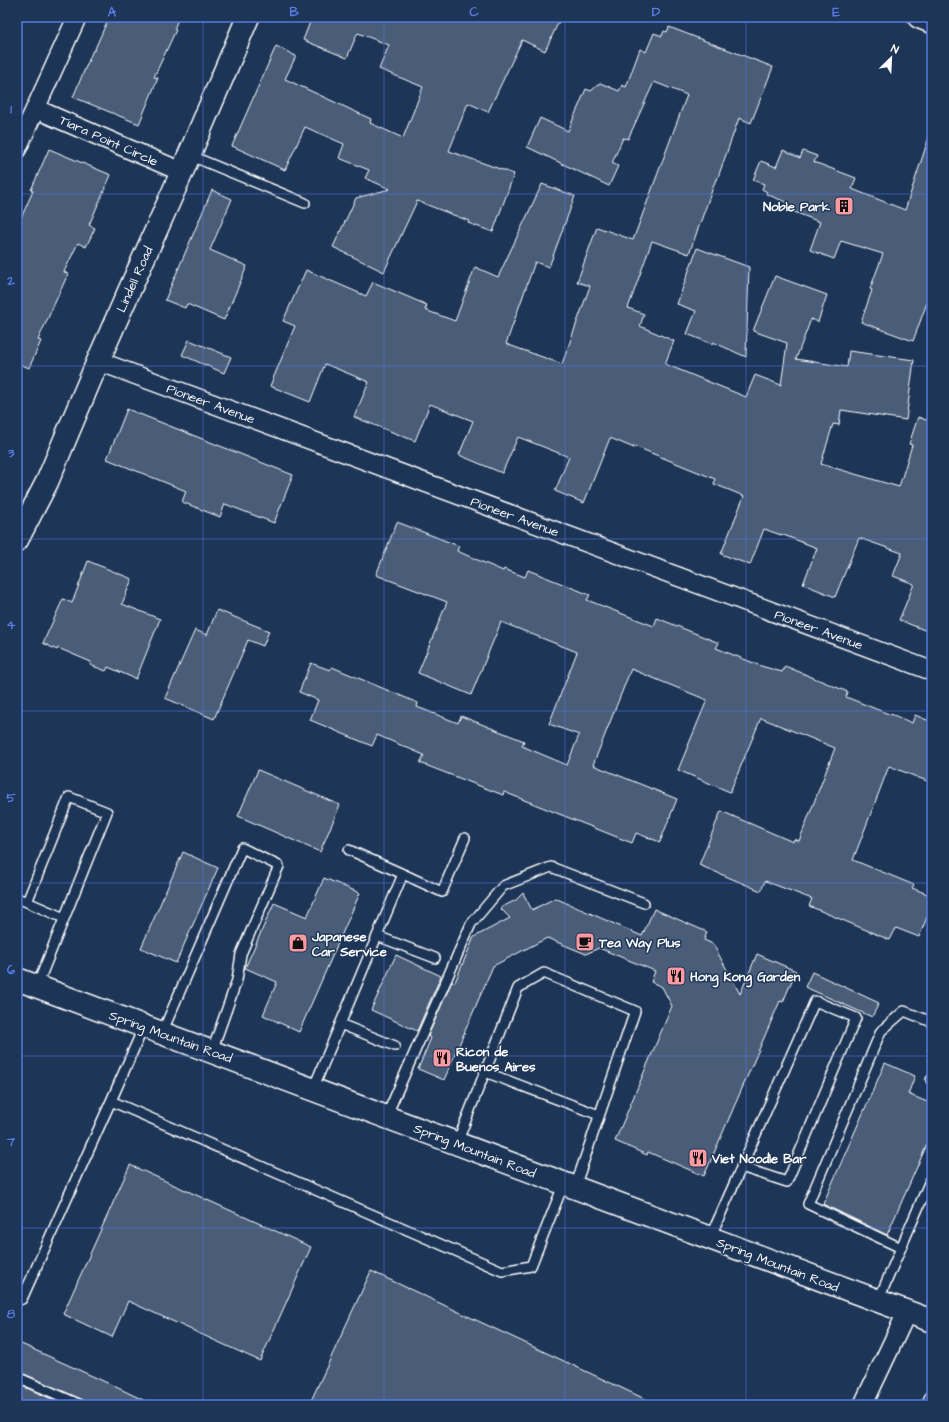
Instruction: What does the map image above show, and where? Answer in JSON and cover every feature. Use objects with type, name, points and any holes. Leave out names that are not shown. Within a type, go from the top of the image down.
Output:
[{"type":"main road","name":"Lindell Road","points":[[17,540],[47,482],[98,361],[186,164],[248,17]]},
{"type":"main road","points":[[919,17],[932,22]]},
{"type":"main road","name":"Spring Mountain Road","points":[[17,979],[932,1321]]},
{"type":"street","points":[[17,149],[77,17]]},
{"type":"street","name":"Tiara Point Circle","points":[[36,109],[186,164]]},
{"type":"street","name":"Pioneer Avenue","points":[[98,361],[932,671]]},
{"type":"street","points":[[863,1405],[907,1312]]},
{"type":"lane","points":[[186,164],[305,202]]},
{"type":"lane","points":[[27,902],[69,797],[107,812],[37,986]]},
{"type":"lane","points":[[349,850],[442,892],[466,838]]},
{"type":"lane","points":[[17,1301],[22,1299],[112,1101],[153,1030],[242,848],[279,866],[241,954],[238,980],[212,1052]]},
{"type":"lane","points":[[386,1117],[471,924],[503,886],[551,867],[644,902]]},
{"type":"lane","points":[[313,1090],[403,874]]},
{"type":"lane","points":[[17,898],[64,918]]},
{"type":"lane","points":[[377,936],[435,958]]},
{"type":"lane","points":[[112,1101],[502,1271],[531,1266],[569,1185],[599,1115],[635,1011],[544,973],[518,988],[457,1143]]},
{"type":"lane","points":[[710,1238],[741,1167],[815,1001],[856,1018],[787,1182],[741,1167]]},
{"type":"lane","points":[[901,1248],[808,1204],[881,1031],[904,1011],[932,1022]]},
{"type":"lane","points":[[340,1024],[394,1046]]},
{"type":"lane","points":[[485,1072],[599,1115]]},
{"type":"lane","points":[[878,1301],[932,1176]]},
{"type":"lane","points":[[17,1377],[81,1405]]},
{"type":"lane","points":[[926,1405],[932,1392]]},
{"type":"building","points":[[109,17],[179,17],[174,29],[176,30],[154,77],[158,78],[139,124],[73,97]]},
{"type":"building","points":[[312,17],[561,17],[545,51],[522,40],[488,112],[468,103],[449,151],[514,174],[493,232],[417,201],[384,272],[333,247],[356,198],[390,189],[365,178],[369,170],[339,158],[344,144],[305,127],[285,170],[232,146],[276,46],[296,56],[285,79],[371,119],[370,123],[403,138],[423,87],[379,69],[389,45],[358,33],[347,58],[303,40]]},
{"type":"building","points":[[669,27],[773,67],[751,123],[739,118],[689,254],[652,241],[628,308],[644,314],[640,326],[674,341],[665,364],[746,397],[755,375],[781,385],[787,343],[753,331],[775,276],[827,295],[818,322],[811,319],[796,359],[847,367],[849,351],[914,360],[906,420],[841,410],[839,425],[833,424],[821,464],[899,487],[912,445],[909,444],[918,417],[932,422],[932,633],[899,620],[914,584],[893,576],[902,553],[859,538],[835,597],[803,584],[817,548],[781,534],[764,529],[750,565],[721,554],[744,496],[714,484],[715,479],[634,446],[634,448],[610,438],[584,503],[555,491],[569,457],[518,437],[502,473],[459,455],[473,421],[430,404],[415,441],[354,417],[369,382],[325,364],[310,402],[270,386],[295,326],[283,321],[306,270],[366,296],[373,282],[427,305],[425,310],[455,321],[475,267],[498,277],[542,184],[575,196],[549,267],[535,262],[506,344],[562,364],[590,286],[577,282],[597,227],[633,240],[687,95],[654,82],[628,139],[623,138],[612,163],[618,166],[609,186],[527,147],[540,118],[568,131],[586,89],[591,91],[600,83],[619,91],[622,85],[626,87],[640,49],[646,52],[654,33],[662,36],[664,31],[667,32]]},
{"type":"building","points":[[929,137],[932,138],[932,289],[913,341],[861,322],[872,290],[870,289],[883,254],[841,241],[834,259],[810,250],[820,222],[784,208],[786,202],[766,194],[767,192],[762,189],[764,184],[753,180],[761,161],[776,167],[783,150],[800,158],[803,151],[817,156],[814,162],[856,178],[852,189],[905,210]]},
{"type":"building","points":[[49,149],[111,175],[89,225],[95,228],[86,247],[78,243],[64,272],[68,274],[38,340],[41,341],[29,368],[17,363],[17,227]]},
{"type":"building","points":[[212,190],[232,199],[210,250],[247,266],[224,320],[187,304],[185,308],[165,300]]},
{"type":"building","points":[[697,248],[749,267],[746,357],[713,342],[712,344],[687,334],[696,311],[677,304]]},
{"type":"building","points":[[189,340],[231,357],[224,373],[182,355]]},
{"type":"building","points":[[127,409],[293,475],[274,523],[225,504],[220,517],[182,502],[186,491],[107,459]]},
{"type":"building","points":[[397,522],[459,546],[457,551],[503,571],[504,569],[525,577],[528,570],[590,595],[587,600],[654,626],[657,618],[719,643],[716,648],[761,666],[782,672],[785,666],[848,692],[846,697],[912,723],[915,715],[932,722],[932,783],[889,766],[853,860],[914,885],[912,888],[932,896],[932,905],[919,937],[896,928],[890,940],[809,906],[812,899],[765,881],[761,891],[699,865],[721,811],[793,842],[794,839],[799,841],[835,748],[761,718],[730,792],[678,770],[707,700],[631,669],[593,765],[677,799],[660,842],[636,833],[632,843],[504,792],[503,795],[420,763],[424,755],[377,735],[372,746],[310,720],[318,700],[299,692],[311,663],[330,670],[332,667],[418,703],[417,707],[458,723],[461,716],[524,741],[522,746],[567,765],[579,735],[549,724],[577,652],[501,622],[471,695],[418,673],[447,602],[376,575]]},
{"type":"building","points":[[88,561],[132,579],[122,604],[160,619],[136,679],[108,667],[106,671],[90,665],[91,662],[58,648],[57,650],[43,643],[63,599],[72,603]]},
{"type":"building","points":[[217,610],[269,631],[263,646],[248,640],[214,719],[165,698],[195,630],[207,635]]},
{"type":"building","points":[[258,770],[340,805],[320,852],[238,816]]},
{"type":"building","points":[[183,852],[218,868],[176,963],[141,948]]},
{"type":"building","name":"Japanese Car Service","points":[[324,878],[360,893],[299,1032],[263,1015],[277,982],[245,968],[274,903],[307,917]]},
{"type":"building","points":[[523,893],[532,910],[555,898],[642,936],[654,909],[707,932],[704,940],[713,944],[740,994],[757,954],[796,971],[783,1002],[780,1001],[704,1176],[648,1152],[647,1155],[615,1141],[672,1006],[662,987],[651,982],[655,971],[599,948],[586,954],[547,938],[493,966],[444,1080],[418,1069],[431,1038],[428,1036],[452,981],[455,982],[474,937],[510,918],[500,908],[516,900]]},
{"type":"building","points":[[396,955],[441,976],[417,1031],[371,1010]]},
{"type":"building","points":[[812,972],[879,1003],[872,1017],[805,987]]},
{"type":"building","points":[[885,1063],[915,1076],[908,1094],[932,1104],[932,1133],[887,1235],[823,1204]]},
{"type":"building","points":[[130,1165],[311,1247],[260,1361],[128,1301],[112,1337],[63,1314]]},
{"type":"building","points":[[371,1271],[658,1405],[309,1405]]},
{"type":"building","points":[[17,1342],[154,1405],[87,1405],[83,1400],[17,1371]]},
{"type":"building","points":[[17,1384],[66,1405],[17,1405]]},
{"type":"place","name":"Noble Park","points":[[844,206]]},
{"type":"place","name":"Tea Way Plus","points":[[585,942]]},
{"type":"place","name":"Japanese Car Service","points":[[298,943]]},
{"type":"place","name":"Hong Kong Garden","points":[[676,976]]},
{"type":"place","name":"Ricon de Buenos Aires","points":[[442,1058]]},
{"type":"place","name":"Viet Noodle Bar","points":[[698,1158]]}]
